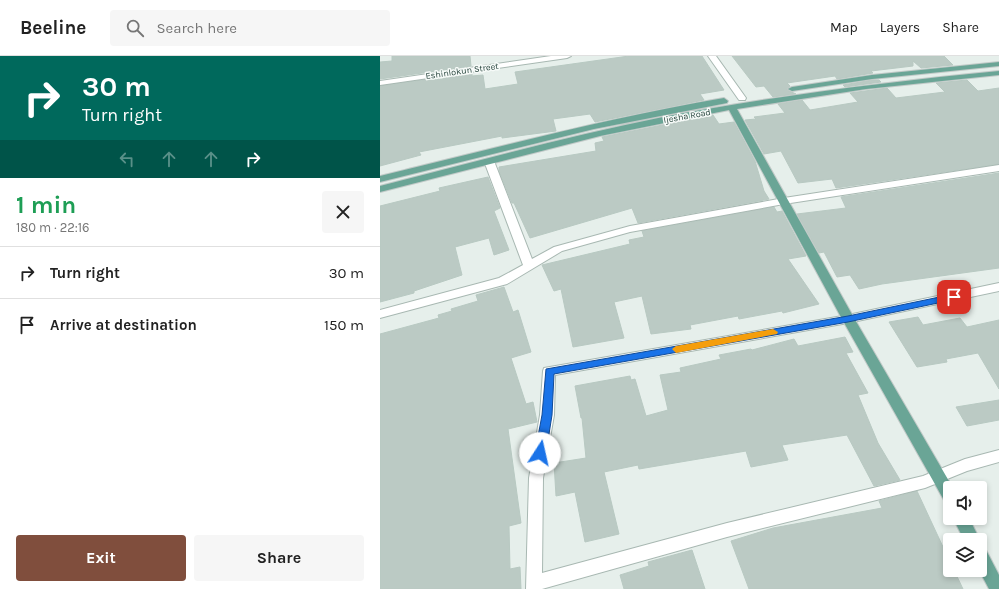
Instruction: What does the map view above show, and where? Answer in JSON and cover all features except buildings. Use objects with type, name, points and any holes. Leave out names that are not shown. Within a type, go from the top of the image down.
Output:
[{"type":"main road","name":"Ijesha Road","points":[[380,179],[549,136],[692,106],[872,77],[999,64]]},
{"type":"main road","name":"Ijesha Road","points":[[380,189],[600,133],[732,108],[866,87],[999,73]]},
{"type":"main road","points":[[732,108],[848,319],[943,484]]},
{"type":"main road","points":[[987,568],[998,589]]},
{"type":"street","name":"Eshinlokun Street","points":[[380,83],[511,60],[567,56]]},
{"type":"street","points":[[712,56],[742,98]]},
{"type":"street","points":[[489,161],[529,266]]},
{"type":"street","points":[[380,314],[502,281],[558,248],[630,229],[784,201],[999,168]]},
{"type":"street","points":[[999,287],[848,319],[549,371],[547,415],[536,478],[534,586],[735,528],[925,482],[938,475],[979,460],[999,456]]},
{"type":"slow traffic","points":[[676,349],[773,332]]},
{"type":"route","points":[[540,453],[547,415],[549,371],[848,319],[954,297]]}]
